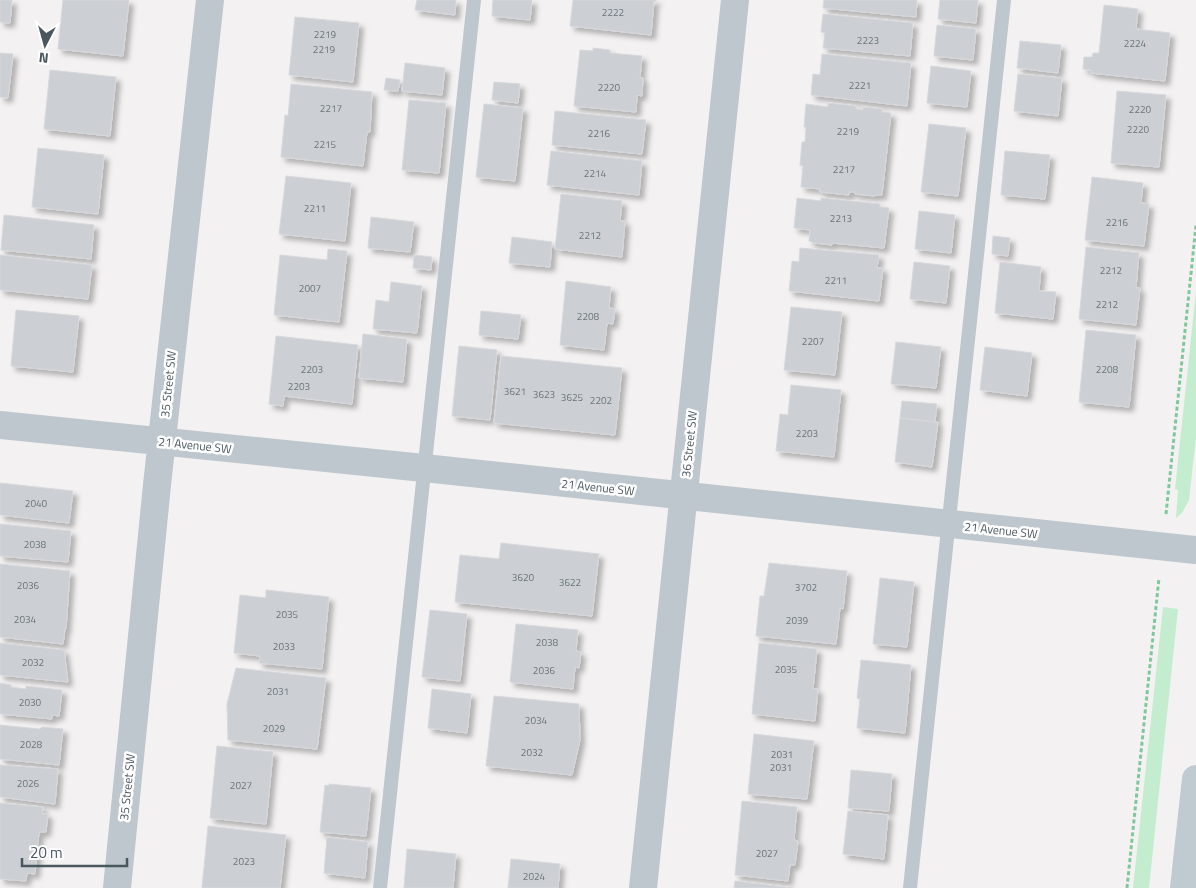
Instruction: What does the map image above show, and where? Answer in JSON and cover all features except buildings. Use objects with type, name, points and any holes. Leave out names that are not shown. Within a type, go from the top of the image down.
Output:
[{"type":"main road","points":[[1184,888],[1196,779]]},
{"type":"street","name":"35 Street SW","points":[[117,888],[161,442],[210,0]]},
{"type":"street","name":"36 Street SW","points":[[643,888],[735,0]]},
{"type":"street","name":"21 Avenue SW","points":[[0,425],[1196,550]]},
{"type":"lane","points":[[380,888],[474,0]]},
{"type":"lane","points":[[910,888],[1004,0]]},
{"type":"path","points":[[1166,517],[1196,225]]},
{"type":"path","points":[[1127,888],[1160,575]]},
{"type":"green space","points":[[1196,291],[1196,437],[1189,500],[1182,513],[1176,518],[1178,490],[1175,489]]},
{"type":"green space","points":[[1163,607],[1178,609],[1149,888],[1133,888]]}]
